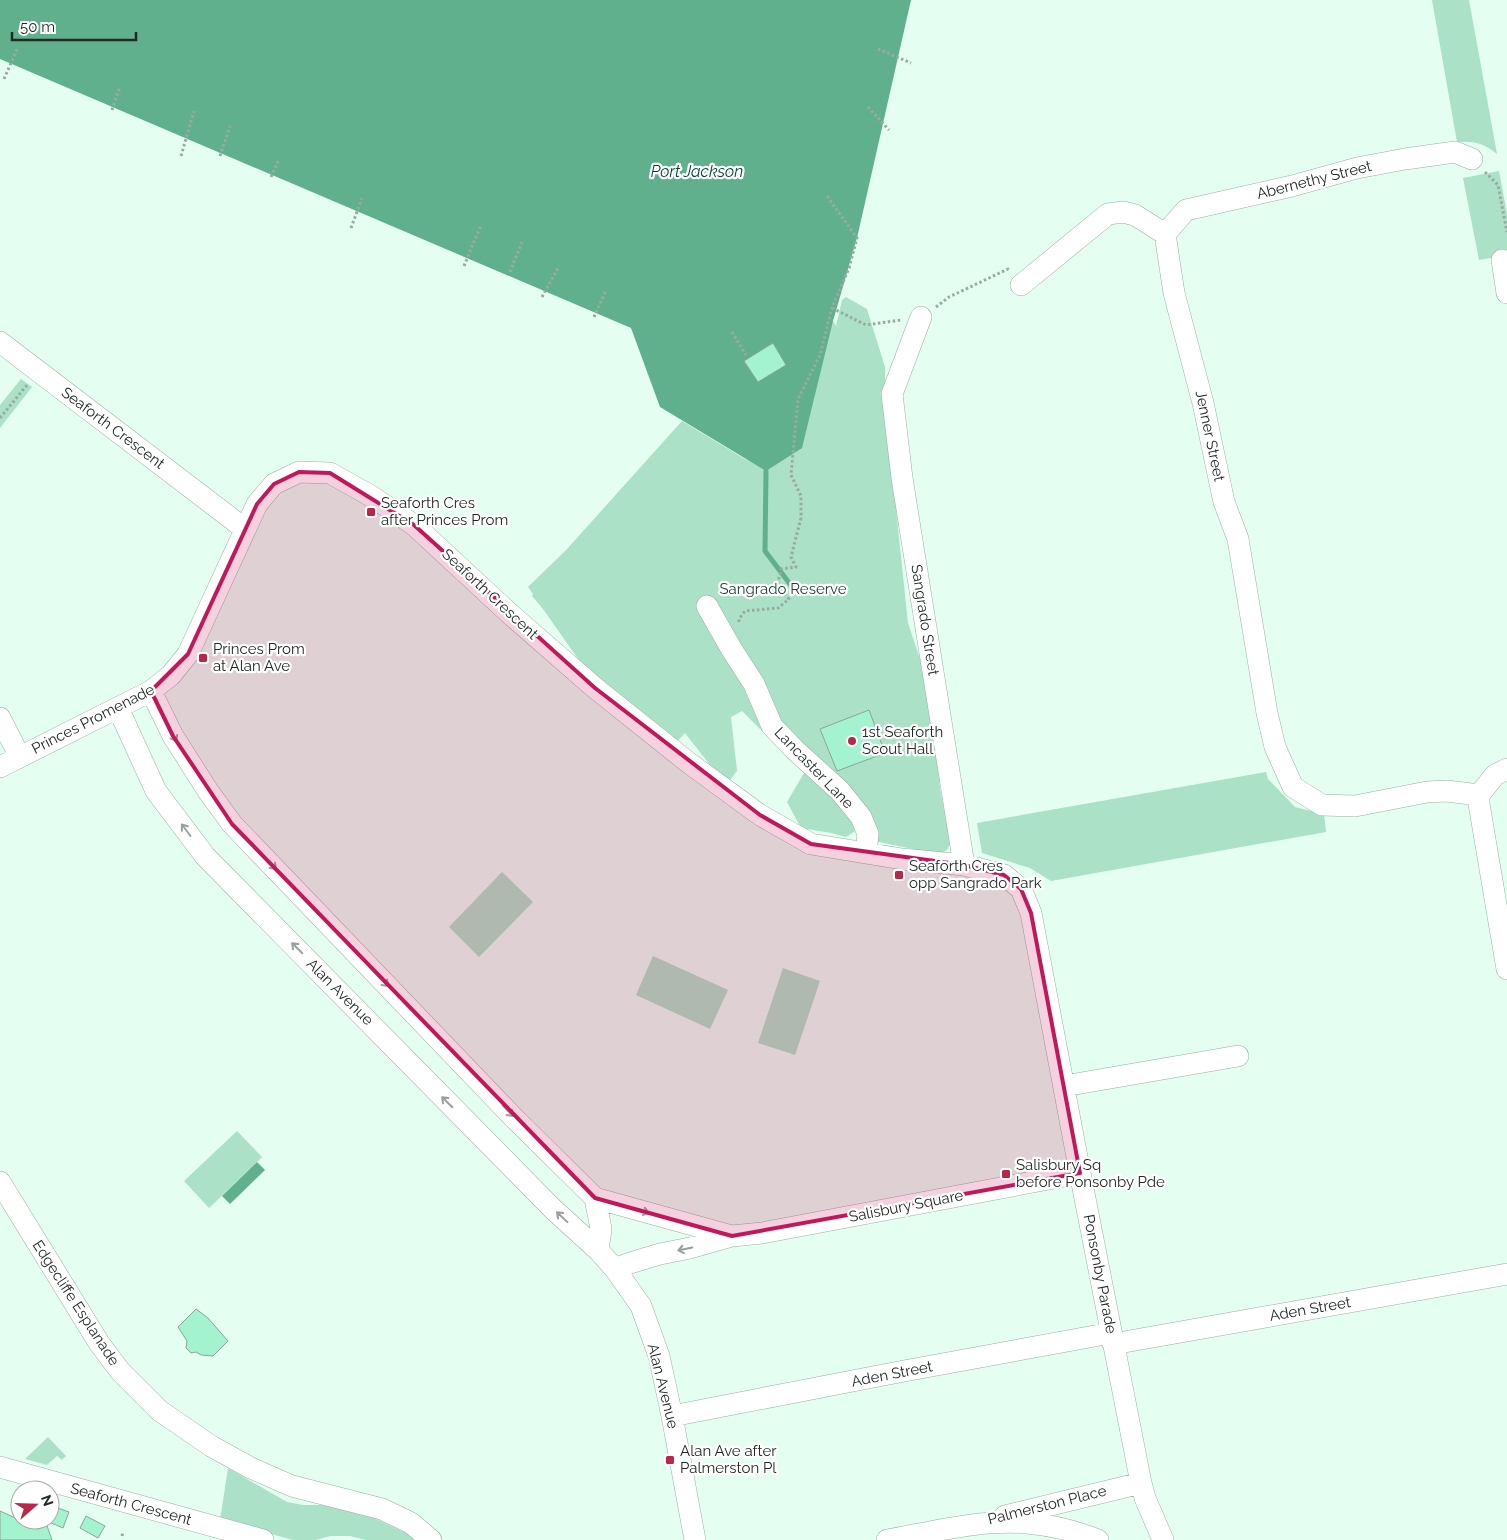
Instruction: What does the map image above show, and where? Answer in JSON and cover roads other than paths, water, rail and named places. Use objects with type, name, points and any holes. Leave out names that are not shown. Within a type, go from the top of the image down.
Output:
[{"type":"street","name":"Abernethy Street","points":[[1165,234],[1186,210],[1292,186],[1357,168],[1455,152],[1472,159]]},
{"type":"street","points":[[1028,278],[1108,214],[1123,212],[1135,216],[1165,234]]},
{"type":"street","name":"Jenner Street","points":[[1165,234],[1174,293],[1204,403],[1224,502],[1238,539],[1267,713],[1275,747],[1293,787],[1322,805],[1355,806],[1428,792],[1447,791],[1479,795]]},
{"type":"street","points":[[1502,260],[1507,293]]},
{"type":"street","name":"Sangrado Street","points":[[921,317],[892,394],[902,478],[964,865]]},
{"type":"street","name":"Seaforth Crescent","points":[[0,342],[245,529],[257,504],[274,484],[299,472],[330,473],[371,496],[414,525],[509,613],[595,688],[689,763],[760,814],[811,844],[902,859],[964,865]]},
{"type":"street","name":"Princes Promenade","points":[[0,767],[152,691],[171,675],[188,654],[245,529]]},
{"type":"street","name":"Lancaster Lane","points":[[707,606],[754,684],[772,726],[840,791],[861,817],[868,834],[866,853]]},
{"type":"street","points":[[152,691],[173,736],[208,792],[232,824],[514,1118],[595,1198],[732,1236]]},
{"type":"street","name":"Alan Avenue","points":[[118,708],[156,790],[205,856],[554,1210],[598,1250],[615,1269],[641,1306],[659,1356],[695,1540]]},
{"type":"street","points":[[0,718],[20,757]]},
{"type":"street","points":[[1507,769],[1495,775],[1479,795],[1507,969]]},
{"type":"street","name":"Ponsonby Parade","points":[[964,865],[1004,875],[1021,889],[1031,913],[1141,1483],[1145,1498],[1163,1540]]},
{"type":"street","points":[[1064,1086],[1238,1056]]},
{"type":"street","name":"Salisbury Square","points":[[732,1236],[762,1233],[1080,1173]]},
{"type":"street","name":"Edgecliffe Esplanade","points":[[0,1182],[99,1343],[120,1371],[160,1411],[211,1446],[251,1468],[292,1486],[382,1509],[412,1523],[431,1540]]},
{"type":"street","points":[[595,1198],[601,1229],[598,1250]]},
{"type":"street","points":[[615,1269],[637,1260],[732,1236]]},
{"type":"street","name":"Aden Street","points":[[672,1416],[904,1371],[1507,1274]]},
{"type":"street","name":"Seaforth Crescent","points":[[0,1468],[263,1540]]},
{"type":"street","name":"Palmerston Place","points":[[954,1528],[1141,1483]]},
{"type":"street","name":"Palmerston Place","points":[[887,1540],[954,1528],[996,1523],[1027,1523],[1053,1527],[1098,1540]]},
{"type":"water","name":"Port Jackson","points":[[0,0],[911,0],[857,238],[833,321],[802,448],[766,471],[660,407],[631,328],[0,59]]},
{"type":"water","points":[[257,1162],[265,1170],[230,1204],[222,1196]]},
{"type":"waterway","points":[[766,471],[765,551],[793,588]]},
{"type":"place","name":"Seaforth Cres after Princes Prom","points":[[371,512]]},
{"type":"place","name":"Princes Prom at Alan Ave","points":[[203,658]]},
{"type":"place","name":"1st Seaforth Scout Hall","points":[[852,741]]},
{"type":"place","name":"Seaforth Cres opp Sangrado Park","points":[[899,875]]},
{"type":"place","name":"Salisbury Sq before Ponsonby Pde","points":[[1006,1174]]},
{"type":"place","name":"Alan Ave after Palmerston Pl","points":[[670,1460]]},
{"type":"park label","name":"Sangrado Reserve","points":[[783,589]]}]
